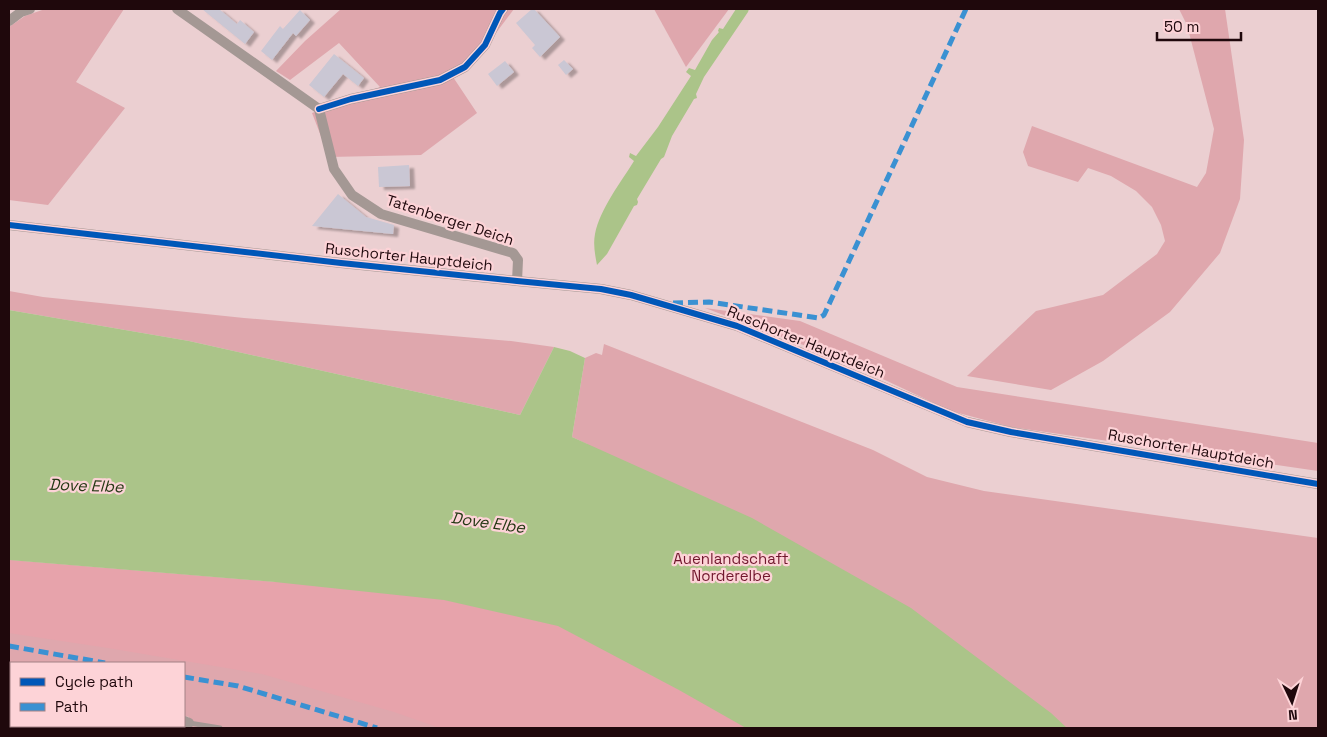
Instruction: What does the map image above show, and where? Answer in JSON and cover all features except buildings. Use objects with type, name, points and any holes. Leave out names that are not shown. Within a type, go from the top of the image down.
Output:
[{"type":"street","points":[[9,21],[21,12],[30,9]]},
{"type":"street","points":[[177,9],[318,109],[351,99],[440,80],[465,67],[485,45],[503,9]]},
{"type":"street","name":"Tatenberger Deich","points":[[318,109],[334,169],[352,195],[380,214],[513,253],[518,260],[517,281]]},
{"type":"street","name":"Ruschorter Hauptdeich","points":[[9,225],[341,263],[601,288],[727,323],[967,422],[1011,432],[1318,484]]},
{"type":"lane","points":[[186,722],[220,728]]},
{"type":"green space","points":[[45,9],[124,9],[76,82],[125,108],[48,205],[9,200],[9,27],[25,16]]},
{"type":"green space","points":[[341,9],[514,9],[469,69],[453,77],[477,113],[421,155],[329,157],[312,113],[380,87],[339,43],[290,80],[276,71],[305,41]]},
{"type":"green space","points":[[654,9],[729,9],[686,67]]},
{"type":"green space","points":[[1179,9],[1225,9],[1244,140],[1240,199],[1220,253],[1170,312],[1103,361],[1051,390],[967,376],[1036,311],[1103,295],[1157,254],[1165,241],[1161,225],[1152,207],[1136,191],[1111,176],[1088,168],[1078,182],[1028,166],[1023,152],[1032,126],[1197,187],[1206,173],[1214,129],[1187,25]]},
{"type":"green space","points":[[9,291],[43,297],[244,318],[511,341],[554,347],[520,415],[189,341],[9,310]]},
{"type":"green space","points":[[705,308],[800,321],[957,387],[1318,443],[1318,471],[1011,427],[951,411],[838,358]]},
{"type":"green space","name":"Auenlandschaft Norderelbe","points":[[604,344],[873,450],[927,477],[984,491],[1318,538],[1318,728],[187,728],[189,717],[185,716],[185,662],[10,662],[9,687],[9,560],[275,582],[587,444],[572,437],[585,358],[596,353],[602,355]]},
{"type":"green space","points":[[122,727],[168,727],[168,728]]},
{"type":"shaded area","points":[[9,560],[275,582],[444,600],[558,626],[746,728],[440,728],[394,712],[262,674],[9,633]]},
{"type":"water","points":[[736,9],[749,9],[704,77],[696,94],[697,98],[694,99],[672,136],[664,157],[637,199],[637,205],[634,206],[607,254],[597,265],[594,242],[595,234],[601,215],[634,161],[629,157],[630,153],[636,156],[658,127],[691,76],[686,72],[689,68],[695,70],[712,40],[719,32],[719,28],[723,29]]},
{"type":"water","name":"Dove Elbe","points":[[9,310],[189,341],[520,415],[554,347],[570,351],[585,358],[572,437],[752,518],[911,608],[1051,713],[1067,728],[746,728],[558,626],[444,600],[275,582],[9,560]]},
{"type":"marked path","points":[[673,303],[709,302],[819,318],[824,315],[966,9]]},
{"type":"marked path","points":[[9,646],[99,662]]},
{"type":"marked path","points":[[185,677],[238,686],[377,728]]},
{"type":"cycle path","points":[[319,109],[351,99],[440,80],[465,67],[485,45],[503,9]]},
{"type":"cycle path","points":[[9,225],[341,263],[601,289],[631,295],[737,326],[967,422],[1011,432],[1318,484]]}]
